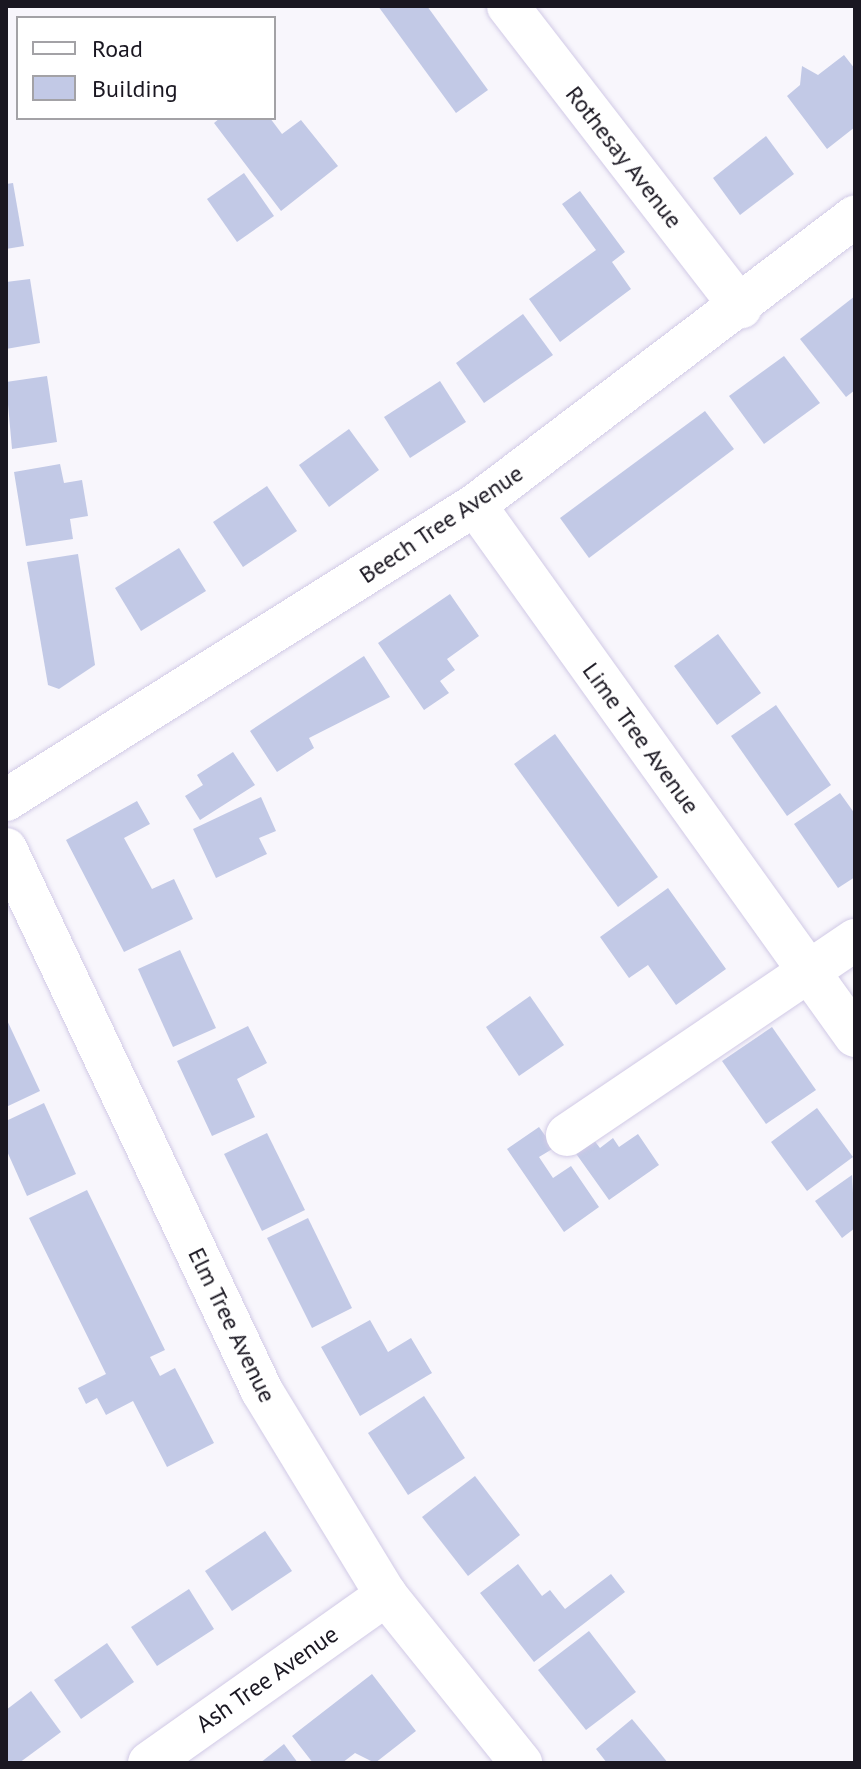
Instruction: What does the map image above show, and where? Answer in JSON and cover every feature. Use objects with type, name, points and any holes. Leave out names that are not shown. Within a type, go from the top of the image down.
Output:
[{"type":"street","name":"Rothesay Avenue","points":[[508,6],[741,308]]},
{"type":"street","name":"Beech Tree Avenue","points":[[9,791],[475,505],[741,308],[855,217]]},
{"type":"street","name":"Lime Tree Avenue","points":[[475,505],[855,1036]]},
{"type":"street","name":"Elm Tree Avenue","points":[[6,849],[262,1391],[386,1595],[521,1763]]},
{"type":"street","points":[[567,1135],[855,940]]},
{"type":"street","name":"Ash Tree Avenue","points":[[149,1763],[386,1595]]},
{"type":"building","points":[[378,6],[427,6],[488,90],[456,113]]},
{"type":"building","points":[[844,55],[855,69],[855,127],[827,149],[787,96],[800,85],[802,66],[818,75]]},
{"type":"building","points":[[218,120],[272,120],[282,134],[301,120],[338,166],[281,211],[214,123]]},
{"type":"building","points":[[766,136],[794,174],[740,215],[713,178]]},
{"type":"building","points":[[244,173],[274,216],[237,242],[207,199]]},
{"type":"building","points":[[13,183],[24,246],[6,249],[6,184]]},
{"type":"building","points":[[580,191],[625,252],[612,262],[631,289],[560,342],[529,299],[596,250],[562,204]]},
{"type":"building","points":[[30,279],[40,343],[6,349],[6,282]]},
{"type":"building","points":[[855,296],[855,390],[846,397],[800,339]]},
{"type":"building","points":[[523,314],[553,355],[484,403],[456,363]]},
{"type":"building","points":[[784,356],[820,403],[764,444],[729,396]]},
{"type":"building","points":[[47,376],[57,442],[12,449],[6,382]]},
{"type":"building","points":[[440,381],[466,422],[410,458],[384,417]]},
{"type":"building","points":[[705,411],[734,449],[589,558],[560,518]]},
{"type":"building","points":[[349,429],[379,470],[329,507],[299,465]]},
{"type":"building","points":[[60,464],[64,483],[82,480],[88,516],[70,519],[73,539],[26,546],[14,472]]},
{"type":"building","points":[[267,486],[297,531],[243,567],[213,522]]},
{"type":"building","points":[[179,548],[206,591],[141,631],[115,588]]},
{"type":"building","points":[[78,554],[95,665],[59,689],[48,685],[27,562]]},
{"type":"building","points":[[450,594],[479,636],[447,659],[455,670],[440,681],[449,693],[424,710],[378,643]]},
{"type":"building","points":[[718,634],[761,693],[717,725],[674,666]]},
{"type":"building","points":[[364,656],[390,697],[309,738],[314,748],[277,772],[250,731]]},
{"type":"building","points":[[776,705],[831,785],[787,816],[731,736]]},
{"type":"building","points":[[555,734],[658,877],[618,907],[514,764]]},
{"type":"building","points":[[233,752],[255,785],[200,820],[185,796],[203,785],[197,775]]},
{"type":"building","points":[[840,793],[855,814],[855,877],[838,888],[794,824]]},
{"type":"building","points":[[261,797],[276,831],[259,838],[267,854],[216,878],[193,829]]},
{"type":"building","points":[[137,801],[150,824],[124,838],[152,889],[174,879],[193,919],[124,952],[66,840]]},
{"type":"building","points":[[668,888],[726,969],[676,1005],[648,965],[629,978],[600,937]]},
{"type":"building","points":[[180,950],[216,1028],[173,1047],[138,969]]},
{"type":"building","points":[[530,996],[564,1045],[519,1076],[486,1027]]},
{"type":"building","points":[[6,1018],[40,1091],[6,1107]]},
{"type":"building","points":[[248,1026],[267,1063],[237,1079],[255,1117],[212,1136],[177,1061]]},
{"type":"building","points":[[772,1027],[816,1090],[766,1124],[722,1061]]},
{"type":"building","points":[[44,1103],[76,1174],[27,1196],[6,1149],[6,1121]]},
{"type":"building","points":[[817,1108],[853,1157],[807,1191],[771,1142]]},
{"type":"building","points":[[539,1127],[554,1148],[539,1157],[553,1178],[571,1166],[599,1207],[564,1232],[507,1149]]},
{"type":"building","points":[[267,1133],[305,1210],[262,1231],[224,1154]]},
{"type":"building","points":[[638,1134],[659,1165],[609,1200],[572,1148],[590,1135],[600,1148],[613,1138],[619,1147]]},
{"type":"building","points":[[852,1175],[855,1228],[842,1238],[815,1201]]},
{"type":"building","points":[[87,1190],[165,1350],[150,1357],[160,1376],[175,1368],[214,1443],[167,1467],[133,1401],[106,1415],[97,1398],[86,1404],[78,1388],[106,1374],[29,1218]]},
{"type":"building","points":[[308,1218],[352,1308],[312,1328],[267,1238]]},
{"type":"building","points":[[370,1320],[388,1352],[411,1338],[432,1373],[360,1416],[321,1347]]},
{"type":"building","points":[[424,1396],[465,1458],[408,1495],[368,1433]]},
{"type":"building","points":[[475,1476],[520,1535],[468,1576],[422,1517]]},
{"type":"building","points":[[265,1531],[292,1571],[232,1611],[205,1571]]},
{"type":"building","points":[[518,1564],[542,1596],[550,1590],[565,1609],[611,1574],[625,1592],[534,1662],[480,1593]]},
{"type":"building","points":[[189,1589],[214,1629],[157,1666],[131,1627]]},
{"type":"building","points":[[589,1631],[636,1692],[586,1730],[538,1670]]},
{"type":"building","points":[[107,1643],[134,1682],[81,1719],[54,1680]]},
{"type":"building","points":[[372,1674],[416,1731],[375,1763],[355,1753],[342,1763],[313,1763],[292,1736]]},
{"type":"building","points":[[31,1691],[61,1732],[19,1763],[6,1763],[6,1710]]},
{"type":"building","points":[[632,1719],[668,1763],[607,1763],[596,1749]]},
{"type":"building","points":[[284,1744],[298,1763],[260,1763]]}]
